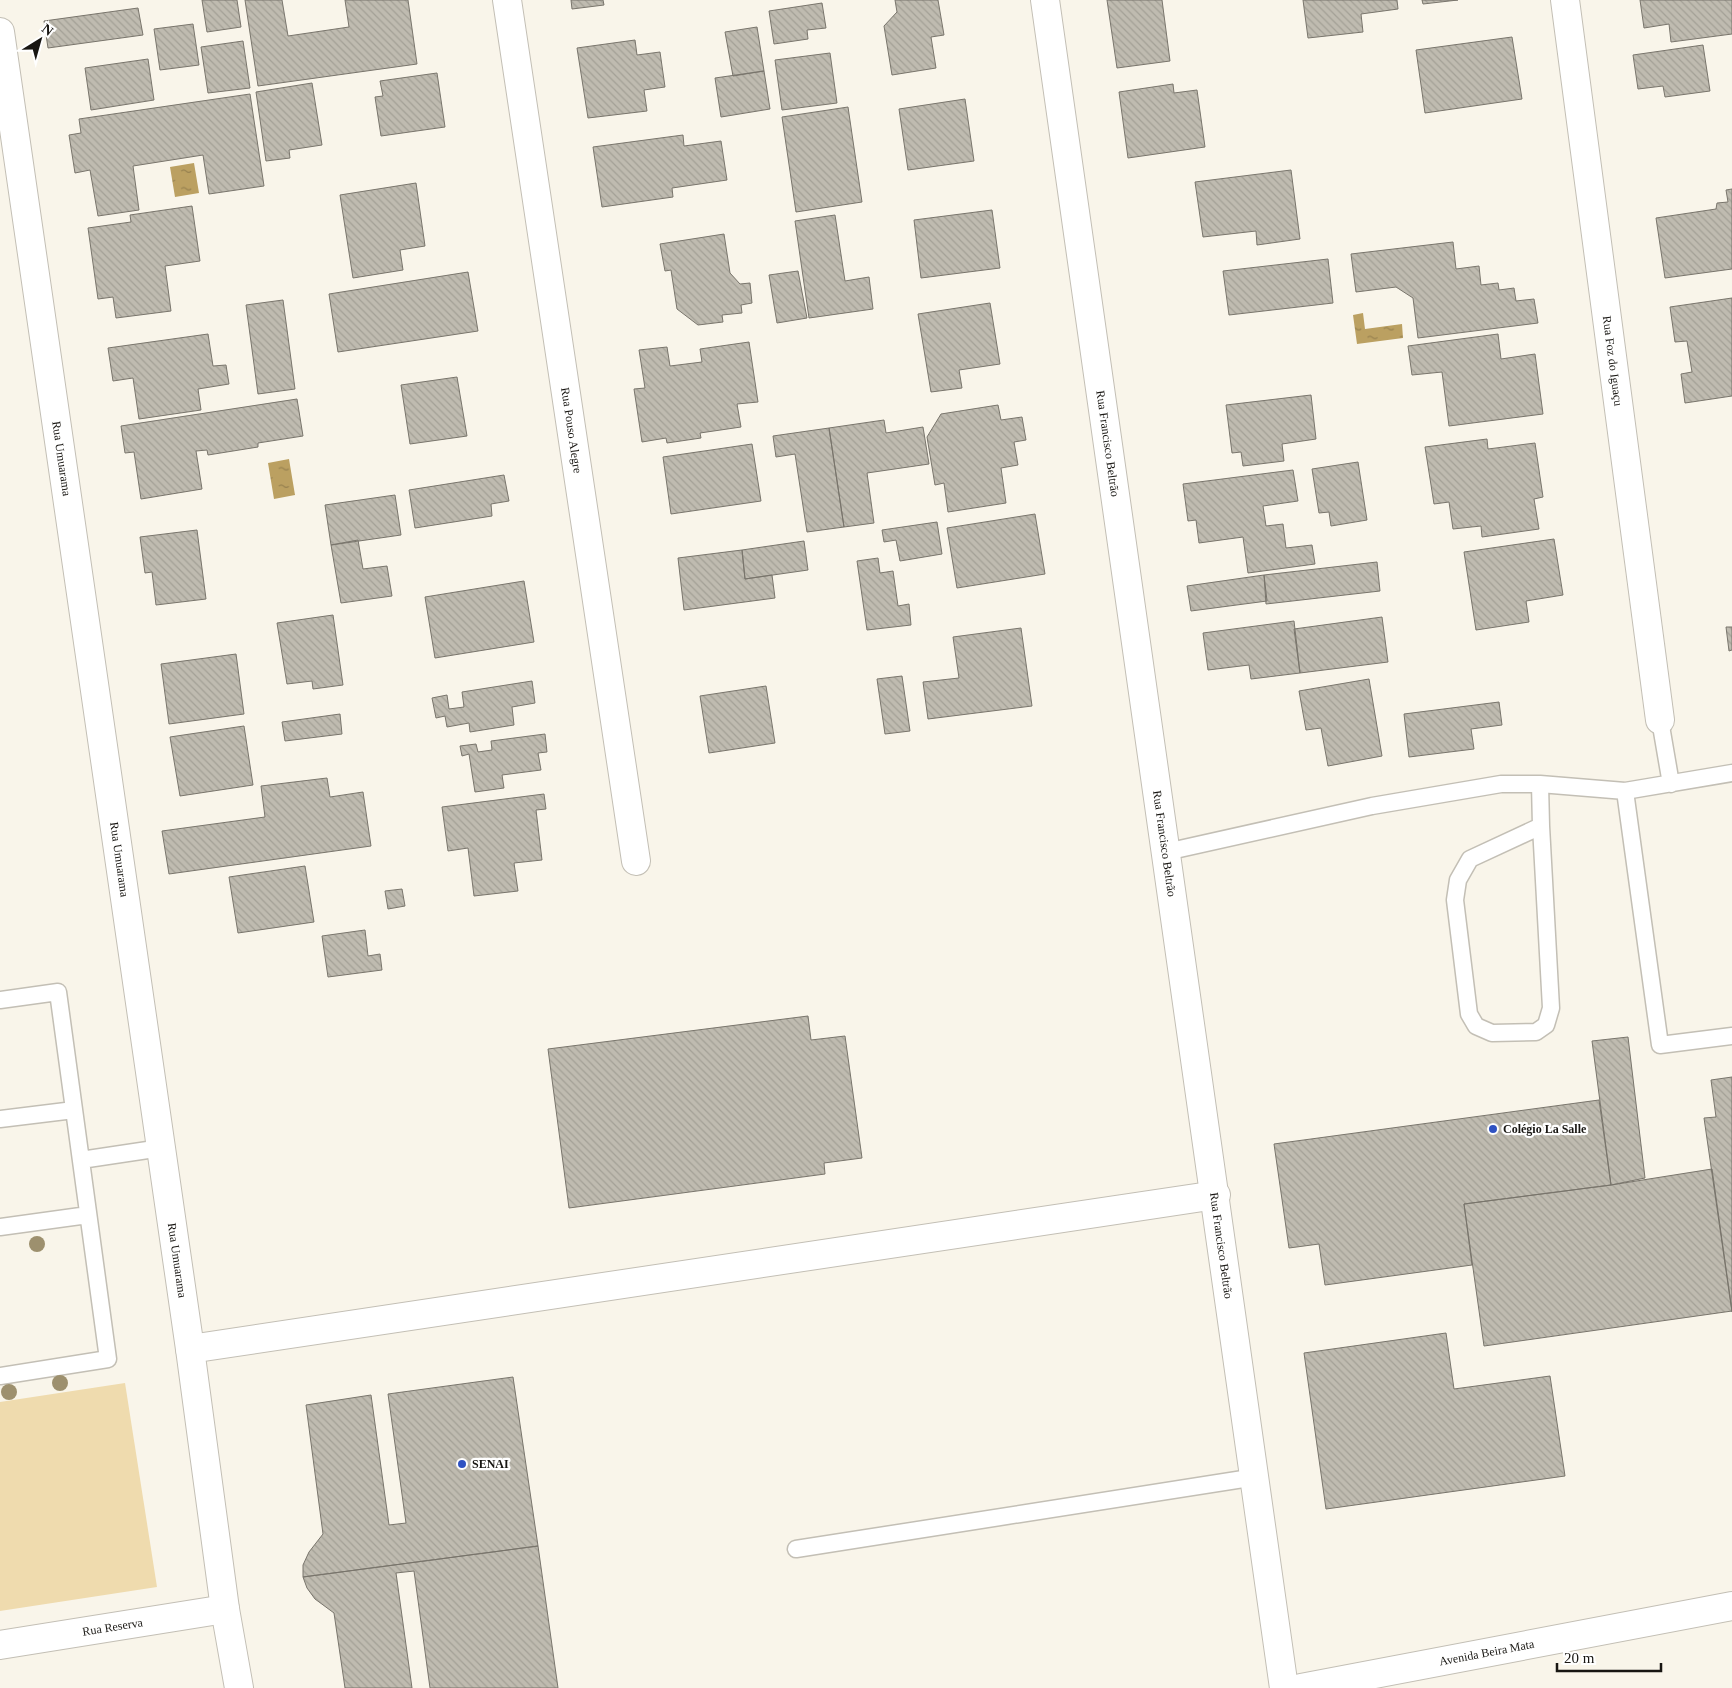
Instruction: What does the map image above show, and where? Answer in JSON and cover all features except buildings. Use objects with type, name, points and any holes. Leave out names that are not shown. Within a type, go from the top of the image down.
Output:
[{"type":"street","name":"Rua Pouso Alegre","points":[[507,0],[636,861]]},
{"type":"street","name":"Rua Francisco Beltrão","points":[[1045,0],[1256,1477],[1284,1688]]},
{"type":"street","name":"Rua Foz do Iguaçu","points":[[1565,0],[1660,720]]},
{"type":"street","name":"Rua Umuarama","points":[[0,32],[190,1349],[225,1609],[239,1688]]},
{"type":"street","points":[[190,1349],[1216,1195]]},
{"type":"street","name":"Avenida Beira Mata","points":[[1301,1688],[1732,1606]]},
{"type":"street","name":"Rua Reserva","points":[[0,1645],[225,1609]]},
{"type":"lane","points":[[1660,720],[1671,784]]},
{"type":"lane","points":[[1166,852],[1372,806],[1501,784],[1540,784],[1625,791],[1732,773]]},
{"type":"lane","points":[[1540,784],[1551,1008],[1546,1025],[1536,1032],[1492,1033],[1476,1026],[1470,1014],[1455,900],[1458,880],[1470,859],[1541,826]]},
{"type":"lane","points":[[1625,791],[1660,1045],[1732,1036]]},
{"type":"lane","points":[[0,1000],[58,992],[108,1359],[0,1376]]},
{"type":"lane","points":[[0,1119],[74,1110]]},
{"type":"lane","points":[[81,1160],[161,1148]]},
{"type":"lane","points":[[0,1228],[88,1215]]},
{"type":"lane","points":[[796,1550],[1256,1477]]},
{"type":"shaded area","points":[[125,1383],[157,1587],[0,1611],[0,1402]]},
{"type":"water","points":[[194,163],[199,193],[175,197],[170,167]]},
{"type":"water","points":[[1363,313],[1365,329],[1402,324],[1403,338],[1357,344],[1353,315]]},
{"type":"water","points":[[289,459],[295,495],[274,499],[268,463]]},
{"type":"place","name":"Colégio La Salle","points":[[1493,1129]]},
{"type":"place","name":"SENAI","points":[[462,1464]]}]
